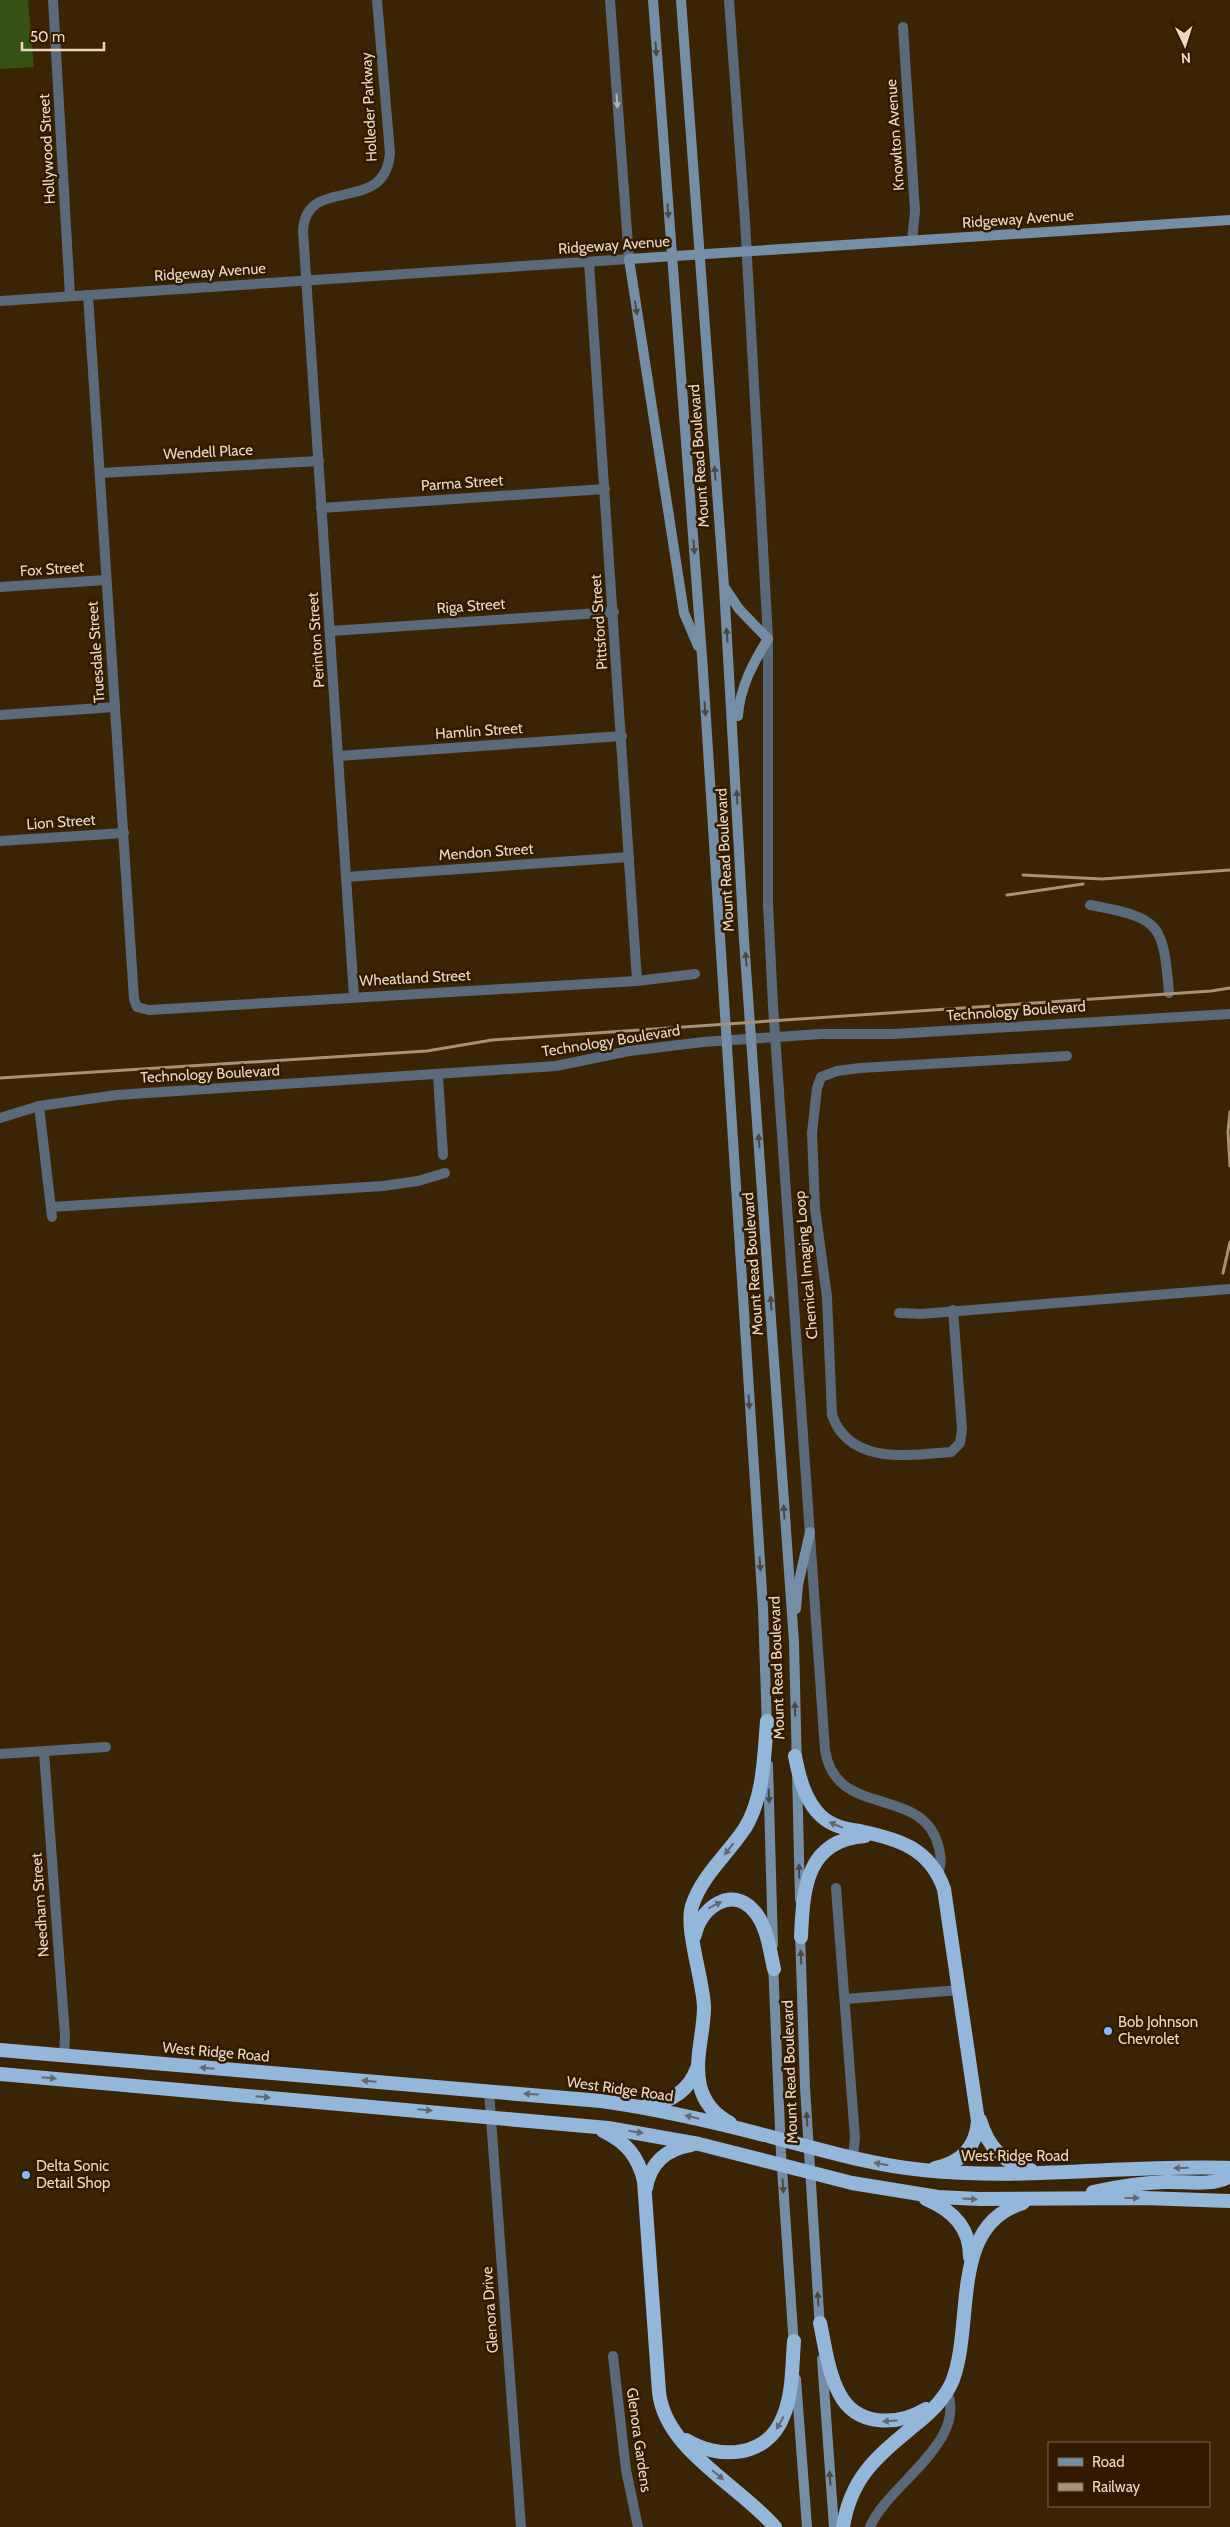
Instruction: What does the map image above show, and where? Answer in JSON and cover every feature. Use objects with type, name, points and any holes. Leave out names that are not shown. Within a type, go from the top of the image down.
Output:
[{"type":"highway","points":[[739,2129],[723,2119],[709,2105],[700,2084],[698,2065],[704,2006],[691,1921],[692,1906],[703,1883],[741,1833],[755,1808],[767,1721]]},
{"type":"highway","points":[[795,1756],[807,1794],[820,1815],[839,1827],[884,1836],[912,1848],[927,1861],[938,1875],[947,1901],[977,2108],[985,2136],[998,2154],[1022,2168],[1049,2174]]},
{"type":"highway","points":[[801,1938],[806,1890],[811,1869],[817,1858],[830,1846],[840,1841],[861,1836],[884,1836]]},
{"type":"highway","points":[[695,1946],[697,1925],[706,1910],[724,1901],[740,1902],[752,1908],[760,1919],[774,1969]]},
{"type":"highway","name":"West Ridge Road","points":[[0,2050],[574,2098],[632,2105],[739,2129],[852,2158],[912,2169],[982,2174],[1049,2174],[1133,2169],[1230,2168]]},
{"type":"highway","points":[[632,2105],[657,2103],[676,2096],[691,2082],[698,2065]]},
{"type":"highway","points":[[0,2074],[588,2125],[700,2144],[852,2183],[896,2191],[979,2199],[1230,2200]]},
{"type":"highway","points":[[912,2169],[942,2167],[963,2157],[972,2144],[976,2133],[977,2108]]},
{"type":"highway","points":[[588,2125],[616,2138],[631,2150],[641,2168],[646,2194],[660,2398],[664,2415],[688,2448],[742,2494],[775,2527]]},
{"type":"highway","points":[[646,2194],[652,2170],[661,2157],[681,2147],[700,2144]]},
{"type":"highway","points":[[1068,2198],[1115,2187],[1163,2182],[1210,2182],[1230,2176]]},
{"type":"highway","points":[[896,2191],[934,2203],[957,2219],[969,2241],[970,2272]]},
{"type":"highway","points":[[843,2527],[851,2495],[865,2472],[882,2453],[931,2412],[947,2391],[957,2363],[970,2272],[977,2243],[992,2220],[1011,2207],[1040,2199]]},
{"type":"highway","points":[[820,2323],[828,2361],[839,2395],[846,2404],[861,2415],[884,2422],[903,2420],[926,2409],[947,2391]]},
{"type":"highway","points":[[672,2428],[691,2443],[722,2453],[741,2452],[763,2442],[777,2429],[785,2414],[791,2381],[794,2341]]},
{"type":"main road","name":"Mount Read Boulevard","points":[[653,0],[702,656],[726,1058],[763,1608],[781,2144],[807,2527]]},
{"type":"main road","name":"Mount Read Boulevard","points":[[681,0],[724,586],[753,1056],[794,1642],[795,1756],[805,2087],[834,2527]]},
{"type":"main road","name":"Ridgeway Avenue","points":[[629,259],[1230,220]]},
{"type":"main road","points":[[629,259],[684,613],[702,656]]},
{"type":"main road","points":[[724,586],[739,610],[768,639],[746,678],[739,701],[735,749]]},
{"type":"main road","points":[[794,1642],[798,1585],[810,1532]]},
{"type":"street","name":"Hollywood Street","points":[[53,0],[70,296]]},
{"type":"street","name":"Holleder Parkway","points":[[306,280],[303,231],[306,214],[322,200],[370,189],[383,177],[389,163],[377,0]]},
{"type":"street","points":[[610,0],[629,259]]},
{"type":"street","points":[[729,0],[746,251],[768,639],[768,904],[772,1006],[824,1743],[830,1768],[840,1782],[852,1793],[903,1808],[927,1824],[934,1833],[940,1851],[941,1866],[938,1875]]},
{"type":"street","name":"Knowlton Avenue","points":[[903,27],[916,211],[912,241]]},
{"type":"street","name":"Ridgeway Avenue","points":[[0,301],[629,259]]},
{"type":"street","name":"Pittsford Street","points":[[589,262],[614,612],[637,981]]},
{"type":"street","name":"Perinton Street","points":[[306,280],[354,997]]},
{"type":"street","name":"Truesdale Street","points":[[88,295],[134,999],[138,1007]]},
{"type":"street","name":"Wendell Place","points":[[100,473],[319,461]]},
{"type":"street","name":"Parma Street","points":[[321,508],[605,489]]},
{"type":"street","name":"Fox Street","points":[[0,587],[106,580]]},
{"type":"street","name":"Riga Street","points":[[331,631],[614,612]]},
{"type":"street","points":[[0,715],[115,707]]},
{"type":"street","name":"Hamlin Street","points":[[338,756],[622,736]]},
{"type":"street","name":"Lion Street","points":[[0,841],[124,833]]},
{"type":"street","name":"Mendon Street","points":[[346,877],[629,857]]},
{"type":"street","points":[[1090,905],[1132,912],[1153,924],[1165,947],[1169,993]]},
{"type":"street","name":"Wheatland Street","points":[[138,1007],[149,1010],[637,981],[695,974]]},
{"type":"street","name":"Technology Boulevard","points":[[0,1118],[39,1106],[117,1095],[438,1076],[556,1066],[629,1051],[703,1042],[821,1034],[893,1034],[1230,1014]]},
{"type":"street","name":"Chemical Imaging Loop","points":[[954,1310],[962,1429],[960,1444],[951,1452],[886,1456],[858,1445],[844,1435],[836,1427],[832,1415],[827,1297],[815,1199],[812,1133],[816,1088],[821,1077],[860,1068],[1067,1056]]},
{"type":"street","points":[[438,1076],[443,1155]]},
{"type":"street","points":[[39,1106],[51,1212],[383,1186],[418,1181],[445,1173]]},
{"type":"street","points":[[899,1314],[921,1314],[1230,1289]]},
{"type":"street","points":[[0,1754],[106,1748]]},
{"type":"street","name":"Needham Street","points":[[44,1752],[65,2036],[64,2055]]},
{"type":"street","points":[[836,1888],[855,2138],[852,2158]]},
{"type":"street","points":[[845,1999],[960,1990]]},
{"type":"street","name":"Glenora Drive","points":[[489,2092],[521,2527]]},
{"type":"street","name":"Glenora Gardens","points":[[613,2356],[626,2470],[638,2527]]},
{"type":"street","points":[[870,2527],[888,2499],[924,2462],[937,2444],[950,2411],[947,2391]]},
{"type":"green space","points":[[0,0],[28,0],[34,67],[0,69]]},
{"type":"railway","points":[[1023,875],[1102,879],[1230,870]]},
{"type":"railway","points":[[1007,895],[1083,884]]},
{"type":"railway","points":[[0,1078],[427,1051],[492,1040],[1211,991],[1230,988]]},
{"type":"railway","points":[[1230,1112],[1228,1132],[1230,1166]]},
{"type":"railway","points":[[1223,1273],[1230,1242]]},
{"type":"place","name":"Bob Johnson Chevrolet","points":[[1108,2031]]},
{"type":"place","name":"Delta Sonic Detail Shop","points":[[26,2175]]}]
